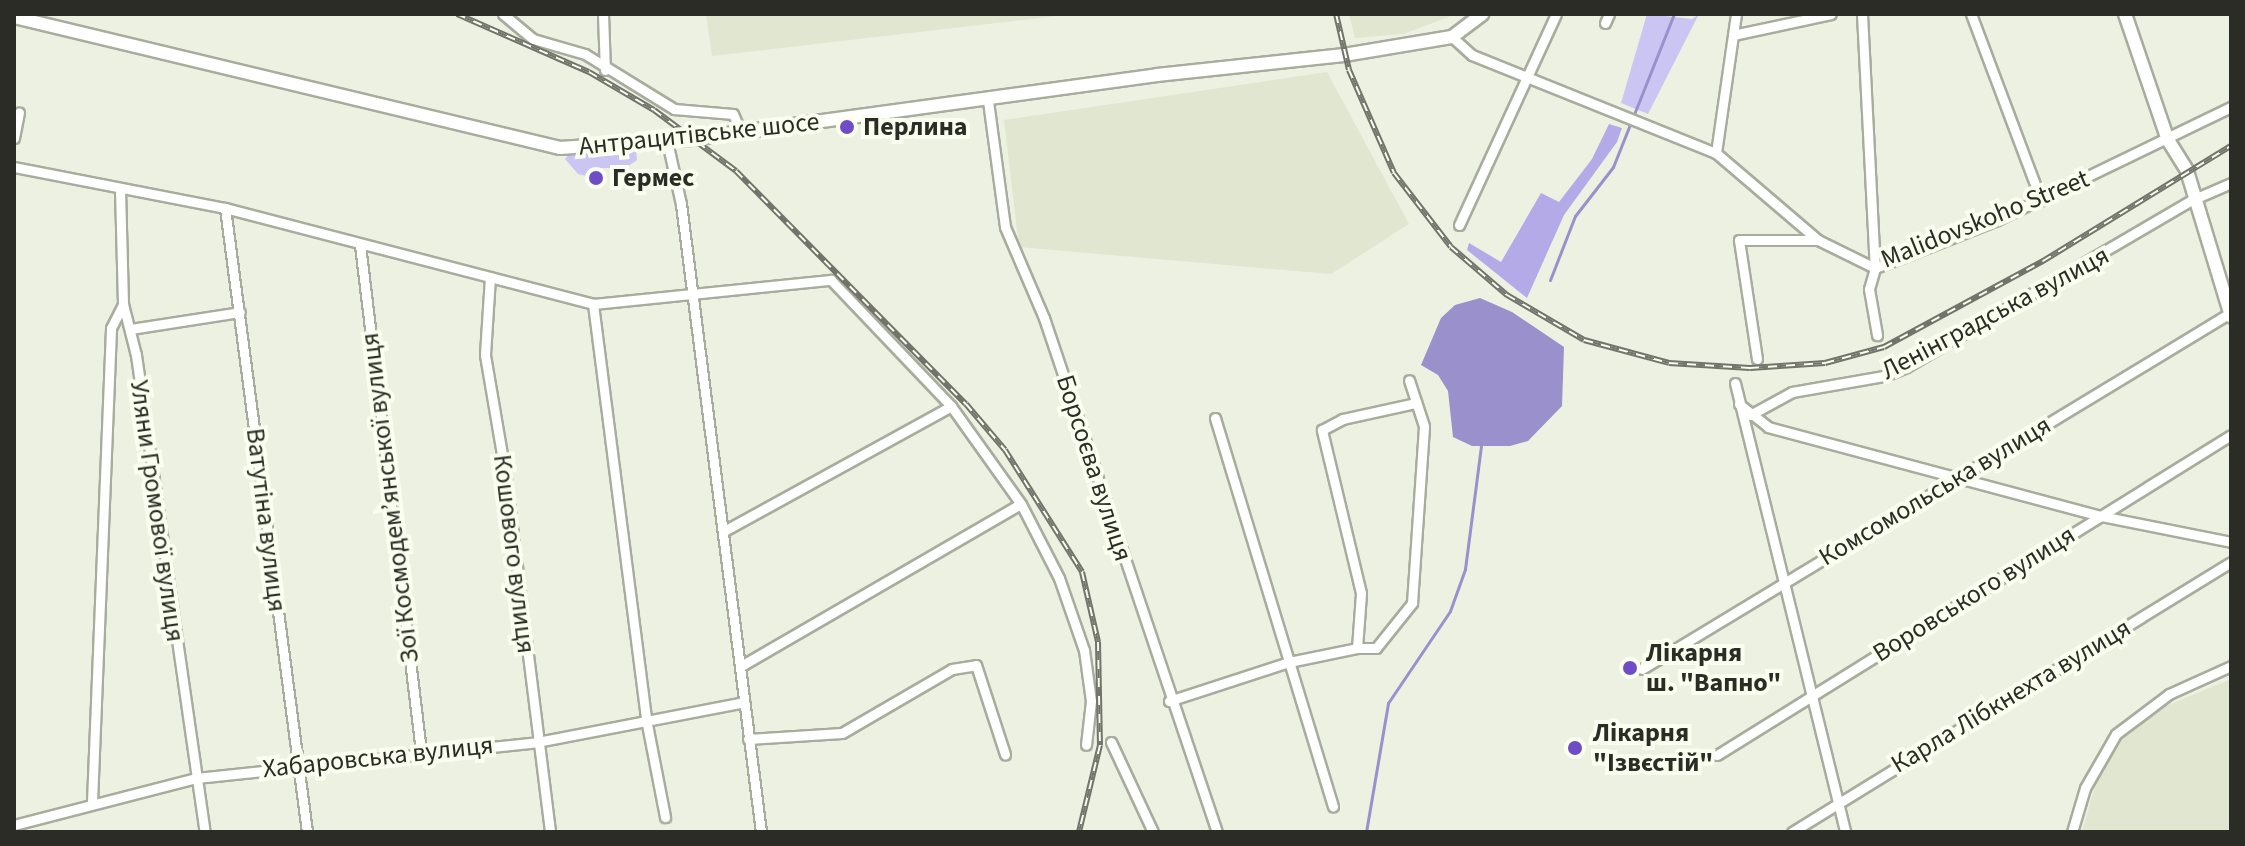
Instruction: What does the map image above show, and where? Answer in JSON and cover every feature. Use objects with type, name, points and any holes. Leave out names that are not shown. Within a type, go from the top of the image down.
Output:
[{"type":"main road","name":"Антрацитівське шосе","points":[[14,17],[540,145],[667,141],[988,101],[1452,37],[1482,14]]},
{"type":"main road","points":[[2125,14],[2168,140],[2187,171],[2231,315]]},
{"type":"street","points":[[503,14],[533,39],[585,54],[605,70],[674,109],[733,114],[740,130]]},
{"type":"street","points":[[603,14],[605,70]]},
{"type":"street","points":[[1459,225],[1523,76],[1556,14]]},
{"type":"street","points":[[1716,153],[1736,14]]},
{"type":"street","points":[[1733,35],[1831,14]]},
{"type":"street","points":[[1862,14],[1875,268],[1869,289],[1877,335]]},
{"type":"street","points":[[1971,14],[2041,200]]},
{"type":"street","name":"Malidovskoho Street","points":[[1452,37],[1472,55],[1716,153],[1818,240],[1875,268],[2041,200],[2231,107]]},
{"type":"street","name":"Борсоєва вулиця","points":[[988,101],[1005,227],[1044,318],[1169,701],[1217,832]]},
{"type":"street","points":[[14,138],[19,112]]},
{"type":"street","points":[[667,141],[681,204],[690,297],[724,531],[761,832]]},
{"type":"street","points":[[14,167],[225,208],[593,304],[690,297],[831,280],[951,406],[1021,504],[1059,578],[1084,650],[1091,701],[1086,745]]},
{"type":"street","name":"Ленінградська вулиця","points":[[1750,415],[1792,392],[1884,376],[1906,367],[2194,199],[2231,183]]},
{"type":"street","name":"Уляни Громової вулиця","points":[[120,189],[123,304],[130,329],[205,832]]},
{"type":"street","name":"Ватутіна вулиця","points":[[225,208],[307,832]]},
{"type":"street","points":[[1757,359],[1739,240],[1818,240]]},
{"type":"street","name":"Зої Космодем’янської вулиця","points":[[360,245],[421,751]]},
{"type":"street","name":"Кошового вулиця","points":[[490,277],[485,355],[506,478],[550,832]]},
{"type":"street","points":[[92,802],[111,328],[123,304]]},
{"type":"street","points":[[593,304],[646,719],[665,817]]},
{"type":"street","points":[[130,329],[240,312]]},
{"type":"street","name":"Комсомольська вулиця","points":[[1642,669],[2231,315]]},
{"type":"street","points":[[1169,701],[1289,662],[1357,648],[1376,648],[1412,603],[1424,426],[1409,380]]},
{"type":"street","points":[[1735,383],[1815,694],[1845,832]]},
{"type":"street","points":[[1357,648],[1361,593],[1322,430],[1343,419],[1416,403]]},
{"type":"street","points":[[1739,404],[1768,427],[2101,516],[2231,542]]},
{"type":"street","points":[[724,531],[951,406]]},
{"type":"street","points":[[1215,418],[1333,806]]},
{"type":"street","name":"Воровського вулиця","points":[[1717,755],[2231,435]]},
{"type":"street","points":[[741,666],[1021,504]]},
{"type":"street","name":"Карла Лібкнехта вулиця","points":[[1792,832],[2231,562]]},
{"type":"street","points":[[748,739],[842,733],[952,669],[976,665],[1005,754]]},
{"type":"street","points":[[2072,832],[2085,788],[2116,734],[2169,694],[2231,666]]},
{"type":"street","name":"Хабаровська вулиця","points":[[14,825],[92,802],[196,778],[296,764],[537,742],[744,702]]},
{"type":"street","points":[[1111,742],[1153,832]]},
{"type":"shaded area","points":[[706,14],[1074,14],[712,56]]},
{"type":"shaded area","points":[[1349,14],[1457,14],[1403,34],[1355,38]]},
{"type":"shaded area","points":[[1647,14],[1692,19],[1699,14],[1648,114],[1621,103]]},
{"type":"shaded area","points":[[1327,72],[1409,224],[1331,274],[1019,247],[1004,120]]},
{"type":"shaded area","points":[[1609,124],[1622,128],[1617,142],[1564,215],[1527,298],[1467,250],[1469,243],[1501,262],[1541,193],[1559,202],[1592,159]]},
{"type":"shaded area","points":[[636,151],[637,160],[614,176],[613,168],[592,168],[590,177],[578,174],[565,159],[570,153]]},
{"type":"shaded area","points":[[1480,298],[1512,312],[1564,347],[1562,406],[1528,441],[1510,446],[1472,446],[1453,437],[1448,391],[1438,375],[1421,365],[1441,318],[1455,305]]},
{"type":"shaded area","points":[[2231,679],[2231,832],[2082,832],[2096,782],[2122,740],[2156,710]]},
{"type":"waterway","points":[[1550,280],[1575,216],[1613,167],[1674,14]]},
{"type":"waterway","points":[[1366,832],[1388,703],[1450,611],[1465,569],[1481,446]]},
{"type":"railway","points":[[457,14],[589,72],[654,110],[736,171],[966,404],[1005,450],[1082,572],[1098,642],[1100,745],[1079,832]]},
{"type":"railway","points":[[1336,14],[1349,70],[1394,173],[1451,247],[1507,295],[1584,340],[1669,363],[1750,368],[1825,363],[1884,347],[2043,261],[2231,146]]},
{"type":"place","name":"Перлина","points":[[847,127]]},
{"type":"place","name":"Гермес","points":[[596,178]]},
{"type":"place","name":"Лікарня ш. \"Вапно\"","points":[[1630,668]]},
{"type":"place","name":"Лікарня \"Ізвєстій\"","points":[[1575,748]]}]
